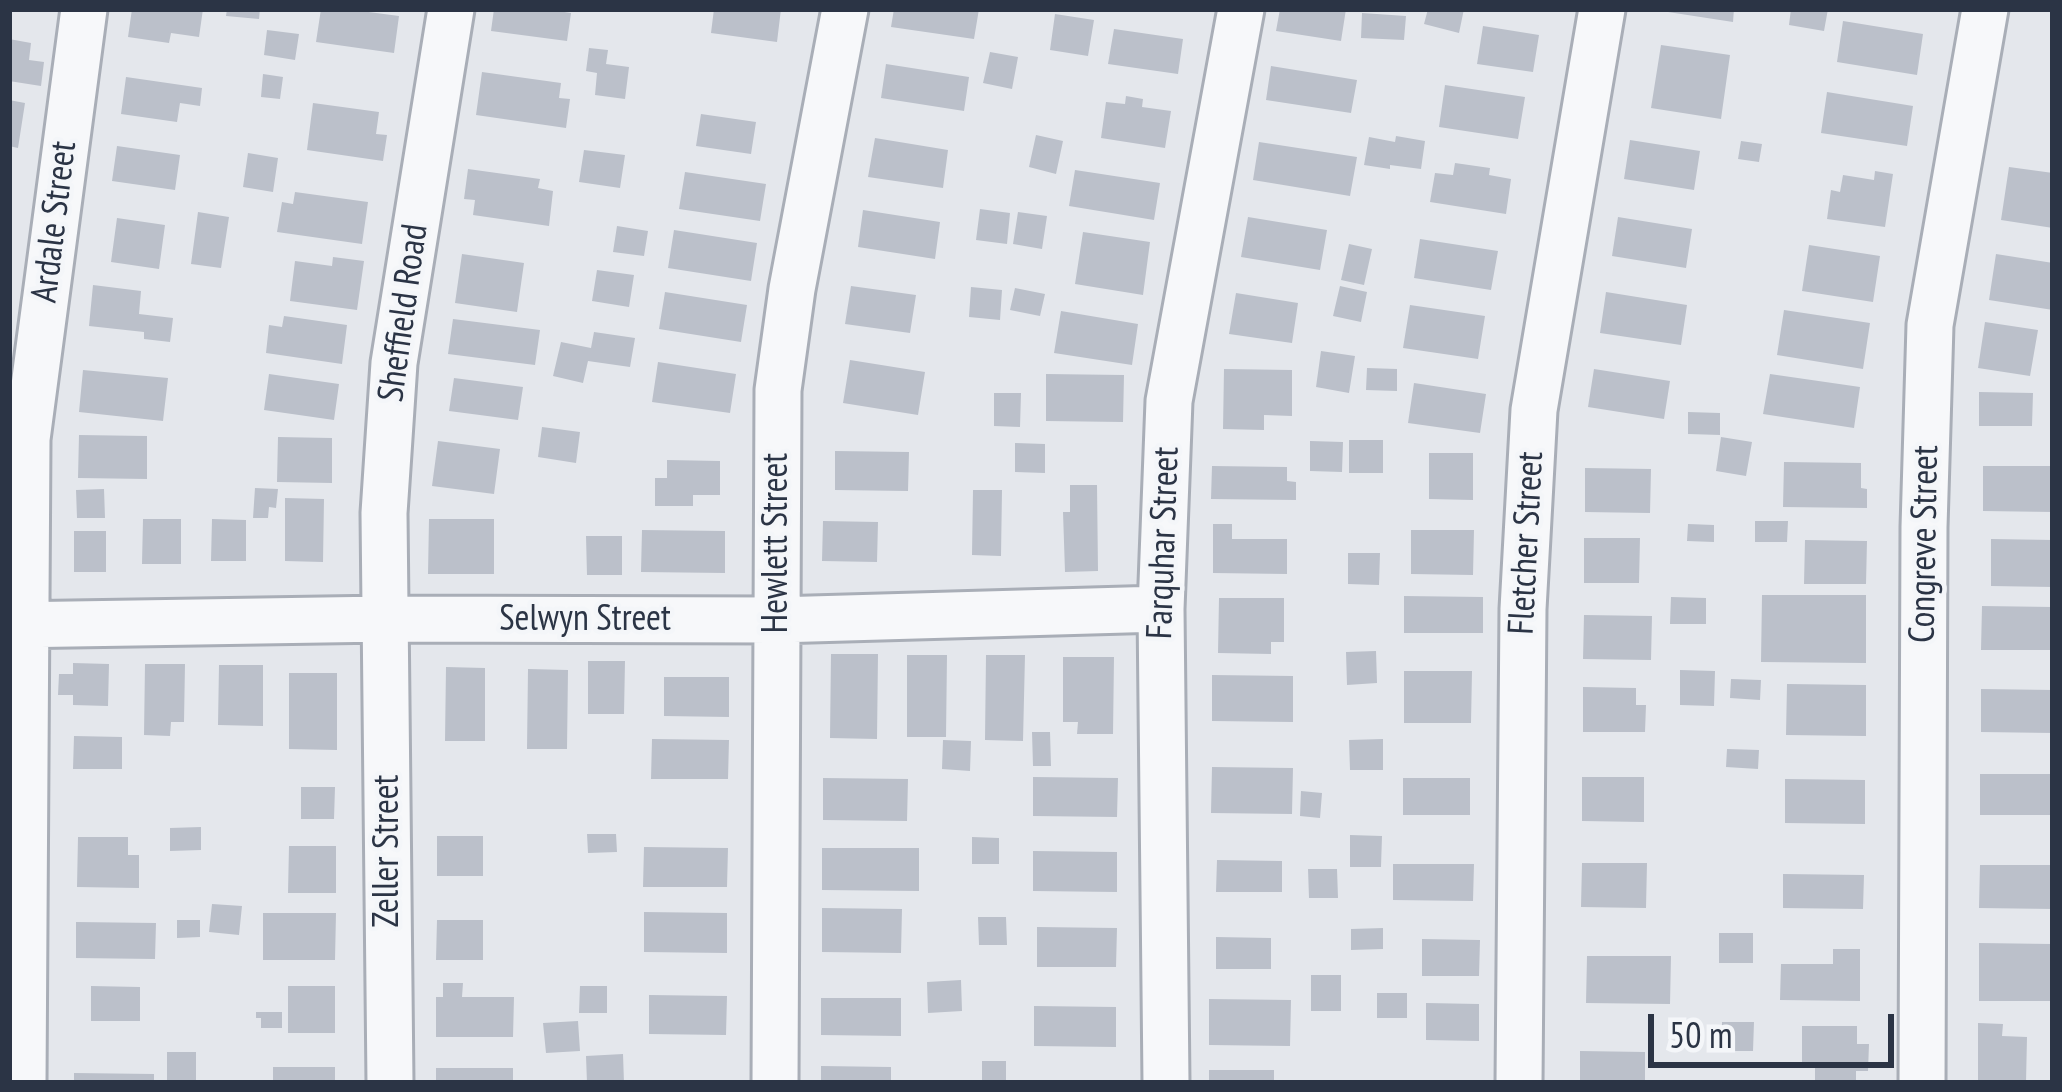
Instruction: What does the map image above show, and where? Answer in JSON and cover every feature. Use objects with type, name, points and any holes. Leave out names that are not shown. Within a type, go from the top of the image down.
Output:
[{"type":"street","name":"Ardale Street","points":[[23,1083],[17,625],[27,439],[84,9]]},
{"type":"street","name":"Sheffield Road","points":[[386,619],[384,513],[394,363],[451,9]]},
{"type":"street","name":"Hewlett Street","points":[[775,1083],[778,390],[792,289],[845,9]]},
{"type":"street","name":"Farquhar Street","points":[[1166,1083],[1160,609],[1168,400],[1241,9]]},
{"type":"street","name":"Fletcher Street","points":[[1519,1083],[1523,609],[1534,410],[1602,9]]},
{"type":"street","name":"Congreve Street","points":[[1922,1083],[1924,526],[1930,325],[1985,9]]},
{"type":"street","name":"Selwyn Street","points":[[17,625],[776,620],[1160,609]]},
{"type":"street","name":"Zeller Street","points":[[386,619],[390,1083]]},
{"type":"building","points":[[132,9],[203,9],[199,37],[171,33],[169,43],[128,37]]},
{"type":"building","points":[[227,9],[260,9],[259,19],[226,16]]},
{"type":"building","points":[[321,9],[399,16],[394,53],[316,42]]},
{"type":"building","points":[[494,9],[571,13],[567,41],[491,31]]},
{"type":"building","points":[[714,9],[781,9],[777,42],[711,33]]},
{"type":"building","points":[[894,9],[979,9],[974,39],[891,27]]},
{"type":"building","points":[[1280,9],[1346,9],[1341,41],[1276,31]]},
{"type":"building","points":[[1428,9],[1464,9],[1459,33],[1424,24]]},
{"type":"building","points":[[1734,9],[1733,22],[1668,12]]},
{"type":"building","points":[[1791,9],[1828,9],[1824,31],[1789,25]]},
{"type":"building","points":[[1362,13],[1406,16],[1404,40],[1361,38]]},
{"type":"building","points":[[1055,14],[1094,20],[1088,56],[1050,50]]},
{"type":"building","points":[[1843,21],[1923,34],[1917,75],[1837,62]]},
{"type":"building","points":[[1483,26],[1539,35],[1533,72],[1477,64]]},
{"type":"building","points":[[1114,29],[1183,39],[1178,74],[1108,64]]},
{"type":"building","points":[[267,30],[299,34],[295,60],[264,55]]},
{"type":"building","points":[[9,39],[31,43],[29,60],[44,62],[41,86],[9,81]]},
{"type":"building","points":[[1661,45],[1730,55],[1721,119],[1651,108]]},
{"type":"building","points":[[589,48],[608,50],[606,64],[629,67],[625,99],[595,95],[597,73],[586,71]]},
{"type":"building","points":[[990,52],[1018,57],[1012,89],[983,83]]},
{"type":"building","points":[[886,64],[969,77],[964,111],[881,98]]},
{"type":"building","points":[[1271,66],[1357,80],[1351,113],[1266,100]]},
{"type":"building","points":[[482,72],[561,83],[559,98],[570,99],[566,128],[476,115]]},
{"type":"building","points":[[263,74],[283,77],[280,99],[261,97]]},
{"type":"building","points":[[126,77],[202,88],[200,106],[180,103],[177,122],[121,114]]},
{"type":"building","points":[[1445,85],[1525,97],[1518,139],[1439,127]]},
{"type":"building","points":[[1827,92],[1913,106],[1907,146],[1821,133]]},
{"type":"building","points":[[1126,96],[1143,99],[1142,107],[1171,111],[1165,148],[1101,138],[1106,102],[1125,104]]},
{"type":"building","points":[[9,100],[25,103],[18,148],[9,146]]},
{"type":"building","points":[[313,103],[379,112],[376,134],[387,135],[383,161],[307,150]]},
{"type":"building","points":[[701,114],[756,122],[751,154],[696,146]]},
{"type":"building","points":[[1036,135],[1063,141],[1056,174],[1029,167]]},
{"type":"building","points":[[1396,136],[1425,141],[1421,169],[1364,165],[1369,137],[1395,142]]},
{"type":"building","points":[[875,138],[948,150],[943,188],[868,177]]},
{"type":"building","points":[[1630,140],[1700,151],[1694,190],[1624,179]]},
{"type":"building","points":[[1741,141],[1762,144],[1759,162],[1738,159]]},
{"type":"building","points":[[1259,142],[1357,157],[1350,196],[1253,180]]},
{"type":"building","points":[[117,146],[180,155],[175,190],[112,181]]},
{"type":"building","points":[[584,150],[625,155],[620,188],[579,182]]},
{"type":"building","points":[[248,153],[278,158],[273,192],[243,187]]},
{"type":"building","points":[[1455,163],[1490,168],[1489,175],[1511,179],[1506,214],[1430,202],[1435,173],[1453,175]]},
{"type":"building","points":[[2009,167],[2053,173],[2053,228],[2001,220]]},
{"type":"building","points":[[468,169],[540,179],[538,188],[553,191],[549,226],[473,215],[475,200],[464,199]]},
{"type":"building","points":[[1075,170],[1160,183],[1154,220],[1069,206]]},
{"type":"building","points":[[1875,171],[1893,174],[1885,227],[1827,219],[1831,190],[1840,192],[1843,175],[1874,180]]},
{"type":"building","points":[[685,172],[766,184],[760,221],[679,209]]},
{"type":"building","points":[[295,192],[368,202],[362,244],[277,232],[282,202],[293,204]]},
{"type":"building","points":[[980,209],[1010,213],[1007,244],[976,240]]},
{"type":"building","points":[[863,210],[940,222],[935,259],[858,247]]},
{"type":"building","points":[[198,212],[229,217],[221,268],[191,264]]},
{"type":"building","points":[[1018,212],[1047,216],[1042,249],[1013,244]]},
{"type":"building","points":[[1248,217],[1327,230],[1320,270],[1241,257]]},
{"type":"building","points":[[1618,217],[1692,229],[1686,268],[1612,256]]},
{"type":"building","points":[[117,218],[165,225],[159,269],[111,262]]},
{"type":"building","points":[[617,226],[648,231],[644,256],[613,252]]},
{"type":"building","points":[[674,230],[757,243],[751,281],[668,268]]},
{"type":"building","points":[[1083,232],[1150,242],[1143,295],[1075,284]]},
{"type":"building","points":[[1420,239],[1498,251],[1491,290],[1414,278]]},
{"type":"building","points":[[1349,244],[1372,249],[1364,285],[1341,280]]},
{"type":"building","points":[[1809,245],[1880,256],[1873,302],[1802,291]]},
{"type":"building","points":[[462,254],[524,263],[517,312],[455,303]]},
{"type":"building","points":[[1996,254],[2053,263],[2053,310],[1989,300]]},
{"type":"building","points":[[333,257],[364,261],[357,310],[290,301],[295,261],[332,266]]},
{"type":"building","points":[[597,270],[634,275],[629,307],[592,301]]},
{"type":"building","points":[[93,285],[141,291],[139,314],[173,318],[170,342],[144,339],[144,332],[89,326]]},
{"type":"building","points":[[851,286],[916,295],[910,333],[845,324]]},
{"type":"building","points":[[1340,286],[1367,292],[1361,322],[1333,316]]},
{"type":"building","points":[[971,287],[1002,290],[1000,320],[969,317]]},
{"type":"building","points":[[1015,288],[1045,294],[1040,316],[1010,310]]},
{"type":"building","points":[[665,292],[747,305],[741,342],[659,329]]},
{"type":"building","points":[[1606,292],[1687,305],[1681,345],[1600,333]]},
{"type":"building","points":[[1236,293],[1298,303],[1292,343],[1229,334]]},
{"type":"building","points":[[1410,305],[1485,316],[1478,359],[1403,348]]},
{"type":"building","points":[[1784,310],[1870,323],[1863,369],[1777,355]]},
{"type":"building","points":[[1061,311],[1138,324],[1132,365],[1054,353]]},
{"type":"building","points":[[284,316],[347,325],[342,364],[266,353],[269,325],[282,327]]},
{"type":"building","points":[[453,319],[540,330],[535,365],[448,354]]},
{"type":"building","points":[[1985,322],[2038,330],[2030,376],[1978,368]]},
{"type":"building","points":[[594,332],[635,338],[630,367],[588,361],[583,383],[553,376],[561,342],[591,348]]},
{"type":"building","points":[[1321,351],[1355,356],[1349,393],[1316,387]]},
{"type":"building","points":[[850,360],[925,372],[918,415],[843,403]]},
{"type":"building","points":[[658,362],[736,374],[730,413],[652,402]]},
{"type":"building","points":[[1367,368],[1397,369],[1397,391],[1366,390]]},
{"type":"building","points":[[1224,369],[1292,370],[1292,416],[1264,415],[1264,430],[1223,429]]},
{"type":"building","points":[[1594,369],[1670,381],[1664,419],[1588,407]]},
{"type":"building","points":[[83,370],[168,378],[163,421],[79,412]]},
{"type":"building","points":[[269,374],[339,384],[334,420],[264,410]]},
{"type":"building","points":[[1046,374],[1124,375],[1123,422],[1046,421]]},
{"type":"building","points":[[1770,374],[1860,387],[1854,428],[1763,414]]},
{"type":"building","points":[[454,378],[523,387],[518,420],[449,411]]},
{"type":"building","points":[[1414,383],[1486,394],[1480,433],[1408,423]]},
{"type":"building","points":[[1979,392],[2033,393],[2032,426],[1979,426]]},
{"type":"building","points":[[994,393],[1021,393],[1020,427],[994,426]]},
{"type":"building","points":[[1688,412],[1720,413],[1720,435],[1688,434]]},
{"type":"building","points":[[542,427],[580,432],[576,463],[538,457]]},
{"type":"building","points":[[79,435],[147,436],[147,479],[78,478]]},
{"type":"building","points":[[278,437],[332,438],[332,483],[277,482]]},
{"type":"building","points":[[1721,437],[1752,442],[1746,476],[1716,471]]},
{"type":"building","points":[[1349,440],[1383,440],[1383,473],[1349,473]]},
{"type":"building","points":[[438,441],[500,449],[494,494],[432,486]]},
{"type":"building","points":[[1310,441],[1343,442],[1342,472],[1310,471]]},
{"type":"building","points":[[1015,443],[1045,444],[1045,473],[1015,472]]},
{"type":"building","points":[[835,451],[909,452],[908,491],[835,490]]},
{"type":"building","points":[[1429,453],[1473,453],[1473,500],[1429,499]]},
{"type":"building","points":[[667,460],[720,461],[720,495],[693,495],[693,506],[655,506],[655,478],[667,478]]},
{"type":"building","points":[[1784,462],[1861,463],[1867,508],[1783,507]]},
{"type":"building","points":[[1212,466],[1287,467],[1287,481],[1296,482],[1296,500],[1211,499]]},
{"type":"building","points":[[1983,466],[2053,466],[2053,512],[1983,511]]},
{"type":"building","points":[[1585,468],[1651,469],[1650,513],[1585,512]]},
{"type":"building","points":[[1070,485],[1097,485],[1098,571],[1065,572],[1063,512],[1070,512]]},
{"type":"building","points":[[255,488],[278,489],[276,508],[269,507],[268,518],[253,518]]},
{"type":"building","points":[[104,489],[105,518],[77,518],[76,490]]},
{"type":"building","points":[[973,490],[1002,490],[1001,556],[972,555]]},
{"type":"building","points":[[285,498],[324,499],[323,562],[285,561]]},
{"type":"building","points":[[143,519],[181,519],[181,564],[142,564]]},
{"type":"building","points":[[212,519],[246,520],[246,561],[211,561]]},
{"type":"building","points":[[429,519],[494,519],[494,574],[428,574]]},
{"type":"building","points":[[823,521],[878,522],[877,562],[822,561]]},
{"type":"building","points":[[1755,521],[1788,521],[1787,542],[1755,542]]},
{"type":"building","points":[[1213,524],[1232,524],[1232,539],[1287,539],[1287,574],[1213,573]]},
{"type":"building","points":[[1688,524],[1714,525],[1714,542],[1687,541]]},
{"type":"building","points":[[642,530],[725,531],[725,573],[641,572]]},
{"type":"building","points":[[1411,530],[1474,530],[1473,575],[1411,574]]},
{"type":"building","points":[[74,531],[106,531],[106,572],[74,572]]},
{"type":"building","points":[[586,536],[622,536],[622,575],[587,575]]},
{"type":"building","points":[[1584,538],[1640,538],[1639,583],[1584,583]]},
{"type":"building","points":[[1991,539],[2053,540],[2053,587],[1991,586]]},
{"type":"building","points":[[1805,540],[1867,541],[1866,584],[1804,584]]},
{"type":"building","points":[[1348,553],[1380,553],[1379,585],[1348,584]]},
{"type":"building","points":[[1762,595],[1866,595],[1866,663],[1761,662]]},
{"type":"building","points":[[1404,596],[1483,597],[1483,633],[1404,633]]},
{"type":"building","points":[[1671,597],[1706,598],[1706,624],[1670,624]]},
{"type":"building","points":[[1219,598],[1284,598],[1284,642],[1271,642],[1271,654],[1218,653]]},
{"type":"building","points":[[1982,606],[2053,607],[2053,650],[1981,650]]},
{"type":"building","points":[[1584,615],[1652,616],[1651,660],[1583,659]]},
{"type":"building","points":[[1376,651],[1377,683],[1347,685],[1346,652]]},
{"type":"building","points":[[831,654],[878,654],[877,739],[830,738]]},
{"type":"building","points":[[907,655],[947,655],[946,737],[907,737]]},
{"type":"building","points":[[986,655],[1025,655],[1023,741],[985,740]]},
{"type":"building","points":[[1063,657],[1114,657],[1113,734],[1077,734],[1078,722],[1063,722]]},
{"type":"building","points":[[588,661],[625,661],[624,714],[588,714]]},
{"type":"building","points":[[73,663],[109,664],[108,706],[73,705],[73,695],[58,695],[59,674],[73,674]]},
{"type":"building","points":[[145,664],[185,664],[184,722],[171,722],[170,736],[144,735]]},
{"type":"building","points":[[219,665],[263,665],[263,726],[218,725]]},
{"type":"building","points":[[446,667],[485,668],[485,741],[445,741]]},
{"type":"building","points":[[528,669],[568,670],[567,749],[527,749]]},
{"type":"building","points":[[1680,670],[1715,671],[1714,706],[1680,705]]},
{"type":"building","points":[[1404,671],[1472,671],[1471,723],[1404,723]]},
{"type":"building","points":[[289,673],[337,673],[337,750],[289,749]]},
{"type":"building","points":[[1212,675],[1293,676],[1293,722],[1212,721]]},
{"type":"building","points":[[664,677],[729,677],[729,717],[664,716]]},
{"type":"building","points":[[1731,679],[1761,680],[1760,700],[1730,698]]},
{"type":"building","points":[[1787,684],[1866,685],[1866,736],[1786,735]]},
{"type":"building","points":[[1583,687],[1636,688],[1636,705],[1646,705],[1645,732],[1583,732]]},
{"type":"building","points":[[1981,689],[2053,690],[2053,733],[1981,732]]},
{"type":"building","points":[[1032,732],[1050,732],[1051,766],[1033,766]]},
{"type":"building","points":[[74,736],[122,737],[122,769],[73,769]]},
{"type":"building","points":[[652,739],[729,740],[728,779],[651,779]]},
{"type":"building","points":[[1383,739],[1383,770],[1350,770],[1349,740]]},
{"type":"building","points":[[943,740],[971,741],[970,771],[942,769]]},
{"type":"building","points":[[1727,749],[1759,750],[1758,769],[1726,767]]},
{"type":"building","points":[[1212,767],[1293,768],[1292,814],[1211,813]]},
{"type":"building","points":[[1980,774],[2053,774],[2053,815],[1980,815]]},
{"type":"building","points":[[1033,777],[1118,778],[1117,817],[1033,816]]},
{"type":"building","points":[[1582,777],[1644,777],[1644,822],[1582,821]]},
{"type":"building","points":[[823,778],[908,779],[907,821],[823,820]]},
{"type":"building","points":[[1403,778],[1470,778],[1470,815],[1403,815]]},
{"type":"building","points":[[1785,779],[1865,780],[1865,824],[1785,823]]},
{"type":"building","points":[[301,787],[335,787],[334,819],[301,819]]},
{"type":"building","points":[[1301,791],[1322,793],[1320,818],[1300,816]]},
{"type":"building","points":[[201,827],[201,850],[170,851],[170,828]]},
{"type":"building","points":[[587,834],[616,834],[617,852],[588,853]]},
{"type":"building","points":[[1350,835],[1382,836],[1381,867],[1350,867]]},
{"type":"building","points":[[437,836],[483,836],[483,876],[437,876]]},
{"type":"building","points":[[78,837],[128,837],[128,855],[139,855],[139,888],[77,887]]},
{"type":"building","points":[[972,837],[999,838],[999,864],[972,864]]},
{"type":"building","points":[[289,846],[336,846],[336,893],[288,893]]},
{"type":"building","points":[[644,847],[728,848],[727,887],[643,887]]},
{"type":"building","points":[[822,848],[919,848],[919,891],[822,890]]},
{"type":"building","points":[[1033,851],[1117,852],[1117,892],[1033,891]]},
{"type":"building","points":[[1217,860],[1282,861],[1282,892],[1216,892]]},
{"type":"building","points":[[1582,863],[1647,863],[1646,908],[1581,907]]},
{"type":"building","points":[[1393,864],[1474,864],[1473,901],[1393,900]]},
{"type":"building","points":[[1980,865],[2053,865],[2053,909],[1979,908]]},
{"type":"building","points":[[1308,869],[1337,869],[1338,898],[1309,898]]},
{"type":"building","points":[[1783,874],[1864,875],[1863,909],[1783,908]]},
{"type":"building","points":[[212,904],[242,906],[239,935],[209,932]]},
{"type":"building","points":[[822,908],[902,909],[901,953],[822,952]]},
{"type":"building","points":[[644,912],[727,913],[727,953],[644,952]]},
{"type":"building","points":[[263,913],[336,913],[335,960],[263,960]]},
{"type":"building","points":[[978,917],[1006,917],[1007,945],[979,945]]},
{"type":"building","points":[[177,920],[200,920],[200,937],[177,938]]},
{"type":"building","points":[[437,920],[483,920],[483,960],[436,960]]},
{"type":"building","points":[[76,922],[156,923],[155,959],[76,958]]},
{"type":"building","points":[[1037,927],[1117,928],[1116,967],[1037,967]]},
{"type":"building","points":[[1383,928],[1383,949],[1351,950],[1351,929]]},
{"type":"building","points":[[1719,933],[1753,933],[1753,963],[1719,963]]},
{"type":"building","points":[[1216,937],[1271,938],[1271,969],[1216,969]]},
{"type":"building","points":[[1422,939],[1480,940],[1479,976],[1422,976]]},
{"type":"building","points":[[1979,943],[2051,944],[2050,1001],[1979,1001]]},
{"type":"building","points":[[1833,949],[1860,949],[1860,1001],[1780,1000],[1781,964],[1833,964]]},
{"type":"building","points":[[1587,956],[1671,956],[1670,1004],[1586,1003]]},
{"type":"building","points":[[1311,975],[1341,975],[1341,1011],[1311,1011]]},
{"type":"building","points":[[961,980],[962,1011],[928,1013],[927,982]]},
{"type":"building","points":[[443,983],[463,983],[462,997],[514,997],[513,1037],[436,1037],[436,997],[443,997]]},
{"type":"building","points":[[91,986],[140,987],[140,1021],[91,1021]]},
{"type":"building","points":[[288,986],[335,986],[335,1033],[288,1033]]},
{"type":"building","points":[[580,986],[607,986],[607,1013],[579,1013]]},
{"type":"building","points":[[1377,993],[1407,993],[1407,1018],[1377,1018]]},
{"type":"building","points":[[649,995],[727,996],[726,1035],[649,1034]]},
{"type":"building","points":[[821,998],[901,998],[901,1036],[821,1035]]},
{"type":"building","points":[[1209,999],[1291,1000],[1290,1046],[1209,1045]]},
{"type":"building","points":[[1426,1003],[1479,1004],[1479,1041],[1426,1040]]},
{"type":"building","points":[[1034,1006],[1116,1007],[1116,1047],[1034,1046]]},
{"type":"building","points":[[256,1012],[282,1012],[282,1028],[261,1028]]},
{"type":"building","points":[[578,1021],[580,1051],[546,1053],[543,1023]]},
{"type":"building","points":[[1722,1022],[1754,1022],[1753,1051],[1722,1051]]},
{"type":"building","points":[[1978,1023],[2003,1024],[2002,1036],[2027,1037],[2026,1083],[1978,1083]]},
{"type":"building","points":[[1802,1026],[1857,1026],[1857,1044],[1869,1044],[1868,1071],[1856,1071],[1856,1083],[1815,1083],[1815,1064],[1802,1064]]},
{"type":"building","points":[[1580,1051],[1645,1052],[1645,1083],[1580,1083]]},
{"type":"building","points":[[167,1052],[196,1052],[196,1080],[167,1080]]},
{"type":"building","points":[[623,1054],[624,1083],[587,1083],[586,1056]]},
{"type":"building","points":[[982,1061],[1006,1061],[1006,1083],[982,1083]]},
{"type":"building","points":[[821,1066],[891,1067],[891,1083],[821,1083]]},
{"type":"building","points":[[273,1067],[335,1067],[335,1083],[273,1083]]},
{"type":"building","points":[[436,1068],[513,1068],[513,1083],[436,1083]]},
{"type":"building","points":[[1209,1070],[1274,1070],[1274,1083],[1209,1083]]},
{"type":"building","points":[[74,1073],[154,1074],[154,1083],[74,1083]]}]
